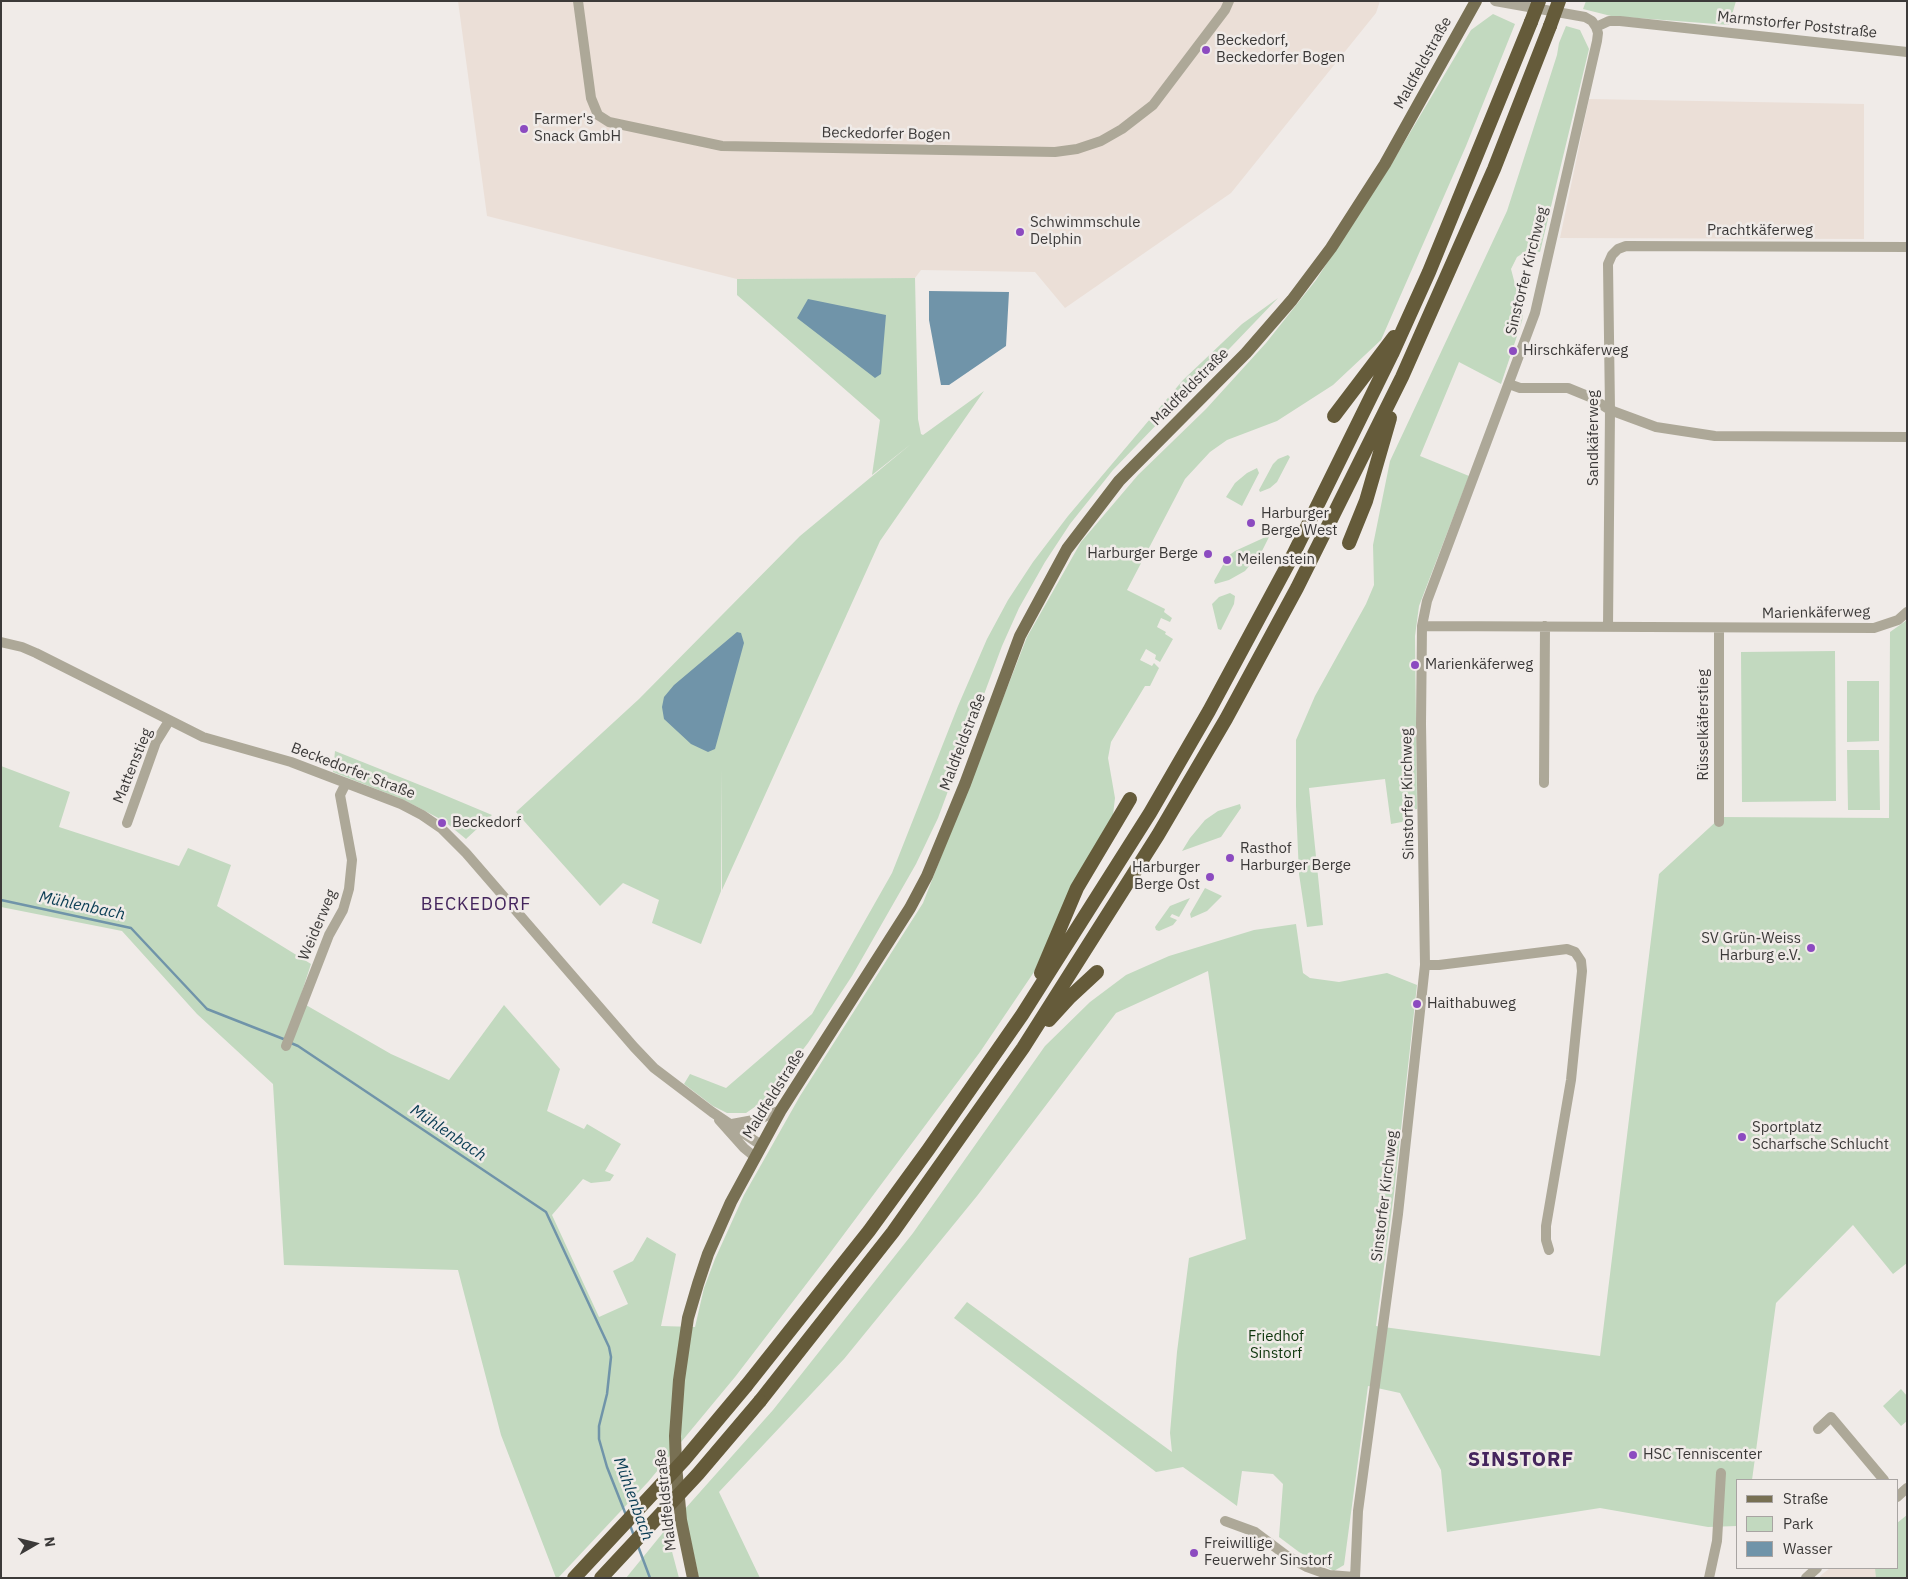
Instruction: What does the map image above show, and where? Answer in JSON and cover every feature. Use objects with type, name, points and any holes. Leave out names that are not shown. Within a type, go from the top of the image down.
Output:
[{"type":"highway","points":[[574,1578],[684,1460],[746,1386],[869,1231],[1022,1015],[1150,813],[1244,647],[1335,472],[1413,310],[1539,1]]},
{"type":"highway","points":[[601,1578],[698,1474],[760,1401],[898,1224],[1023,1048],[1158,835],[1226,719],[1297,588],[1402,377],[1494,168],[1559,1]]},
{"type":"highway","points":[[1334,416],[1368,373],[1413,310]]},
{"type":"highway","points":[[1349,543],[1366,501],[1378,454],[1402,377]]},
{"type":"highway","points":[[1022,1015],[1077,888],[1130,799]]},
{"type":"highway","points":[[1023,1048],[1070,997],[1097,972]]},
{"type":"main road","name":"Maldfeldstraße","points":[[693,1578],[681,1520],[676,1465],[676,1407],[682,1348],[691,1310],[708,1254],[722,1219],[754,1156],[781,1110],[905,916],[927,876],[965,784],[1020,636],[1066,549],[1119,481],[1252,345],[1292,300],[1331,248],[1385,164],[1476,1]]},
{"type":"street","name":"Beckedorfer Bogen","points":[[578,1],[590,98],[598,115],[609,122],[722,146],[1055,152],[1077,149],[1101,141],[1122,129],[1153,104],[1225,10],[1228,1]]},
{"type":"street","points":[[1495,1],[1585,17],[1592,21],[1597,30]]},
{"type":"street","name":"Marmstorfer Poststraße","points":[[1597,30],[1609,22],[1620,21],[1907,52]]},
{"type":"street","name":"Sinstorfer Kirchweg","points":[[1355,1577],[1358,1511],[1398,1214],[1426,965],[1421,724],[1422,626],[1427,602],[1535,313],[1598,41],[1597,30]]},
{"type":"street","name":"Prachtkäferweg","points":[[1615,252],[1622,247],[1629,246],[1907,247]]},
{"type":"street","name":"Sandkäferweg","points":[[1608,627],[1610,410],[1608,264],[1615,252]]},
{"type":"street","points":[[1509,384],[1520,388],[1568,388],[1590,397],[1610,410],[1656,427],[1715,436],[1907,437]]},
{"type":"street","name":"Marienkäferweg","points":[[1422,626],[1874,628],[1898,620],[1907,612]]},
{"type":"street","points":[[1544,783],[1545,626]]},
{"type":"street","name":"Rüsselkäferstieg","points":[[1719,628],[1719,822]]},
{"type":"street","name":"Beckedorfer Straße","points":[[1,642],[22,647],[36,653],[203,737],[291,762],[401,804],[422,815],[441,828],[466,853],[634,1048],[654,1068],[712,1112],[761,1145]]},
{"type":"street","name":"Mattenstieg","points":[[127,823],[156,742],[169,721]]},
{"type":"street","name":"Weiderweg","points":[[286,1046],[329,935],[345,905],[349,889],[352,860],[340,795],[346,783]]},
{"type":"street","points":[[1426,965],[1563,950],[1573,951],[1580,958],[1582,967],[1574,1058],[1546,1226],[1546,1240],[1549,1250]]},
{"type":"street","points":[[732,1124],[759,1119],[781,1110]]},
{"type":"street","name":"Beckedorfer Straße","points":[[712,1112],[744,1148],[754,1156]]},
{"type":"street","points":[[1818,1429],[1831,1417],[1883,1479]]},
{"type":"street","points":[[1709,1578],[1717,1541],[1721,1474]]},
{"type":"street","points":[[1226,1521],[1255,1532],[1287,1556],[1307,1567],[1329,1575],[1355,1577]]},
{"type":"street","points":[[1806,1578],[1816,1569]]},
{"type":"shaded area","points":[[458,1],[1380,1],[1376,13],[1231,193],[1065,308],[1035,272],[921,270],[915,278],[737,279],[487,216]]},
{"type":"shaded area","points":[[1589,99],[1864,104],[1864,239],[1560,238]]},
{"type":"shaded area","points":[[1829,1569],[1876,1569],[1878,1578],[1821,1578],[1820,1576]]},
{"type":"green space","points":[[1586,1],[1736,1],[1729,25],[1611,16],[1583,9]]},
{"type":"green space","points":[[1493,14],[1515,24],[1466,146],[1381,340],[1333,385],[1277,421],[1227,440],[1210,452],[1185,479],[1127,590],[1165,609],[1164,612],[1172,618],[1170,622],[1161,618],[1157,627],[1173,639],[1160,662],[1155,659],[1156,655],[1146,649],[1140,660],[1152,666],[1154,663],[1159,668],[1150,686],[1145,686],[1111,742],[1108,758],[1115,798],[1113,815],[1073,883],[1034,972],[980,1052],[735,1377],[648,1482],[556,1578],[501,1435],[458,1270],[284,1265],[273,1084],[197,1014],[122,931],[1,907],[1,766],[70,792],[59,827],[179,866],[188,848],[231,865],[217,906],[311,964],[299,1001],[391,1054],[449,1080],[504,1005],[560,1069],[547,1111],[584,1129],[587,1124],[621,1144],[605,1171],[614,1175],[610,1181],[591,1183],[583,1179],[552,1215],[599,1317],[628,1304],[613,1271],[633,1261],[647,1237],[676,1254],[661,1326],[695,1327],[704,1288],[744,1195],[800,1096],[923,903],[1027,637],[1081,542],[1138,475],[1206,409],[1266,343],[1316,280],[1389,168],[1471,30]]},
{"type":"green space","points":[[1566,26],[1580,30],[1589,49],[1540,252],[1528,250],[1517,257],[1511,269],[1523,315],[1501,384],[1459,362],[1420,456],[1469,476],[1419,606],[1415,636],[1417,809],[1408,810],[1407,821],[1391,824],[1385,779],[1309,788],[1323,925],[1307,927],[1299,874],[1296,740],[1315,696],[1366,604],[1374,585],[1373,545],[1390,461],[1507,211],[1557,55],[1559,43]]},
{"type":"green space","points":[[915,278],[918,419],[921,434],[923,435],[984,391],[880,541],[722,890],[721,769],[721,891],[701,944],[652,923],[659,900],[623,883],[600,906],[516,812],[639,699],[800,536],[911,444],[872,475],[880,420],[737,295],[737,279]]},
{"type":"green space","points":[[1278,298],[1113,470],[1070,524],[1045,562],[1019,608],[1002,646],[938,818],[916,864],[852,976],[808,1043],[762,1102],[746,1113],[727,1113],[713,1106],[684,1084],[690,1074],[726,1088],[812,1014],[892,873],[958,706],[987,639],[1008,600],[1033,562],[1068,516],[1183,380],[1242,324]]},
{"type":"green space","points":[[1288,455],[1290,457],[1277,482],[1270,488],[1260,492],[1259,490],[1273,464],[1278,459]]},
{"type":"green space","points":[[1257,468],[1259,473],[1242,506],[1226,497],[1235,483],[1247,473]]},
{"type":"green space","points":[[1270,535],[1262,551],[1245,571],[1229,580],[1215,584],[1214,581],[1228,556]]},
{"type":"green space","points":[[1230,593],[1235,596],[1234,604],[1221,630],[1218,629],[1212,604],[1219,597]]},
{"type":"green space","name":"Friedhof Sinstorf","points":[[1907,620],[1907,1263],[1893,1274],[1853,1225],[1776,1303],[1752,1479],[1736,1479],[1736,1526],[1708,1527],[1600,1508],[1447,1532],[1441,1470],[1400,1393],[1368,1386],[1344,1565],[1334,1571],[1299,1552],[1279,1537],[1283,1484],[1273,1474],[1242,1471],[1237,1506],[1183,1467],[1156,1472],[954,1318],[967,1302],[1172,1452],[1170,1433],[1177,1352],[1189,1258],[1246,1239],[1208,971],[1116,1013],[977,1196],[844,1359],[719,1492],[760,1578],[699,1578],[684,1510],[773,1410],[913,1233],[1045,1046],[1090,1002],[1126,975],[1169,956],[1254,930],[1296,924],[1303,973],[1310,978],[1339,982],[1387,973],[1417,985],[1394,1193],[1376,1326],[1600,1356],[1659,874],[1721,817],[1889,818],[1890,632]]},
{"type":"green space","points":[[1835,651],[1836,801],[1742,802],[1741,652]]},
{"type":"green space","points":[[1847,681],[1879,681],[1879,741],[1847,742]]},
{"type":"green space","points":[[1847,750],[1879,750],[1880,810],[1848,810]]},
{"type":"green space","points":[[335,751],[492,815],[466,839],[444,821],[404,800],[333,772]]},
{"type":"green space","points":[[1240,804],[1241,808],[1221,837],[1182,851],[1205,820],[1218,811]]},
{"type":"green space","points":[[1205,888],[1222,896],[1207,911],[1191,918],[1190,914]]},
{"type":"green space","points":[[1190,898],[1179,917],[1172,914],[1170,917],[1177,920],[1173,925],[1159,931],[1156,930],[1155,927],[1170,906]]},
{"type":"green space","points":[[1901,1389],[1907,1396],[1907,1421],[1901,1426],[1883,1406]]},
{"type":"green space","points":[[1907,1515],[1907,1578],[1876,1578],[1875,1569],[1898,1569],[1898,1522]]},
{"type":"green space","points":[[666,1529],[679,1578],[626,1578]]},
{"type":"water","points":[[929,291],[1009,292],[1006,346],[949,385],[941,385],[929,320]]},
{"type":"water","points":[[808,299],[886,315],[881,374],[875,378],[797,318]]},
{"type":"water","points":[[737,632],[741,633],[744,643],[715,749],[708,752],[691,744],[664,719],[662,707],[664,697],[674,685]]},
{"type":"waterway","name":"Mühlenbach","points":[[1,900],[131,928],[207,1009],[286,1040]]},
{"type":"waterway","name":"Mühlenbach","points":[[291,1043],[546,1212],[609,1347],[611,1357],[607,1394],[599,1426],[599,1439],[607,1467],[626,1515]]},
{"type":"waterway","name":"Mühlenbach","points":[[630,1525],[634,1536]]},
{"type":"waterway","name":"Mühlenbach","points":[[638,1546],[650,1578]]},
{"type":"place","name":"Beckedorf, Beckedorfer Bogen","points":[[1206,50]]},
{"type":"place","name":"Farmer's Snack GmbH","points":[[524,129]]},
{"type":"place","name":"Schwimmschule Delphin","points":[[1020,232]]},
{"type":"place","name":"Hirschkäferweg","points":[[1513,351]]},
{"type":"place","name":"Harburger Berge West","points":[[1251,523]]},
{"type":"place","name":"Harburger Berge","points":[[1208,554]]},
{"type":"place","name":"Meilenstein","points":[[1227,560]]},
{"type":"place","name":"Marienkäferweg","points":[[1415,665]]},
{"type":"place","name":"Beckedorf","points":[[442,823]]},
{"type":"place","name":"Rasthof Harburger Berge","points":[[1230,858]]},
{"type":"place","name":"Harburger Berge Ost","points":[[1210,877]]},
{"type":"place","name":"SV Grün-Weiss Harburg e.V.","points":[[1811,948]]},
{"type":"place","name":"Haithabuweg","points":[[1417,1004]]},
{"type":"place","name":"Sportplatz Scharfsche Schlucht","points":[[1742,1137]]},
{"type":"place","name":"HSC Tenniscenter","points":[[1633,1455]]},
{"type":"place","name":"Freiwillige Feuerwehr Sinstorf","points":[[1194,1553]]},
{"type":"district","name":"BECKEDORF","points":[[476,905]]},
{"type":"district","name":"SINSTORF","points":[[1521,1460]]}]
